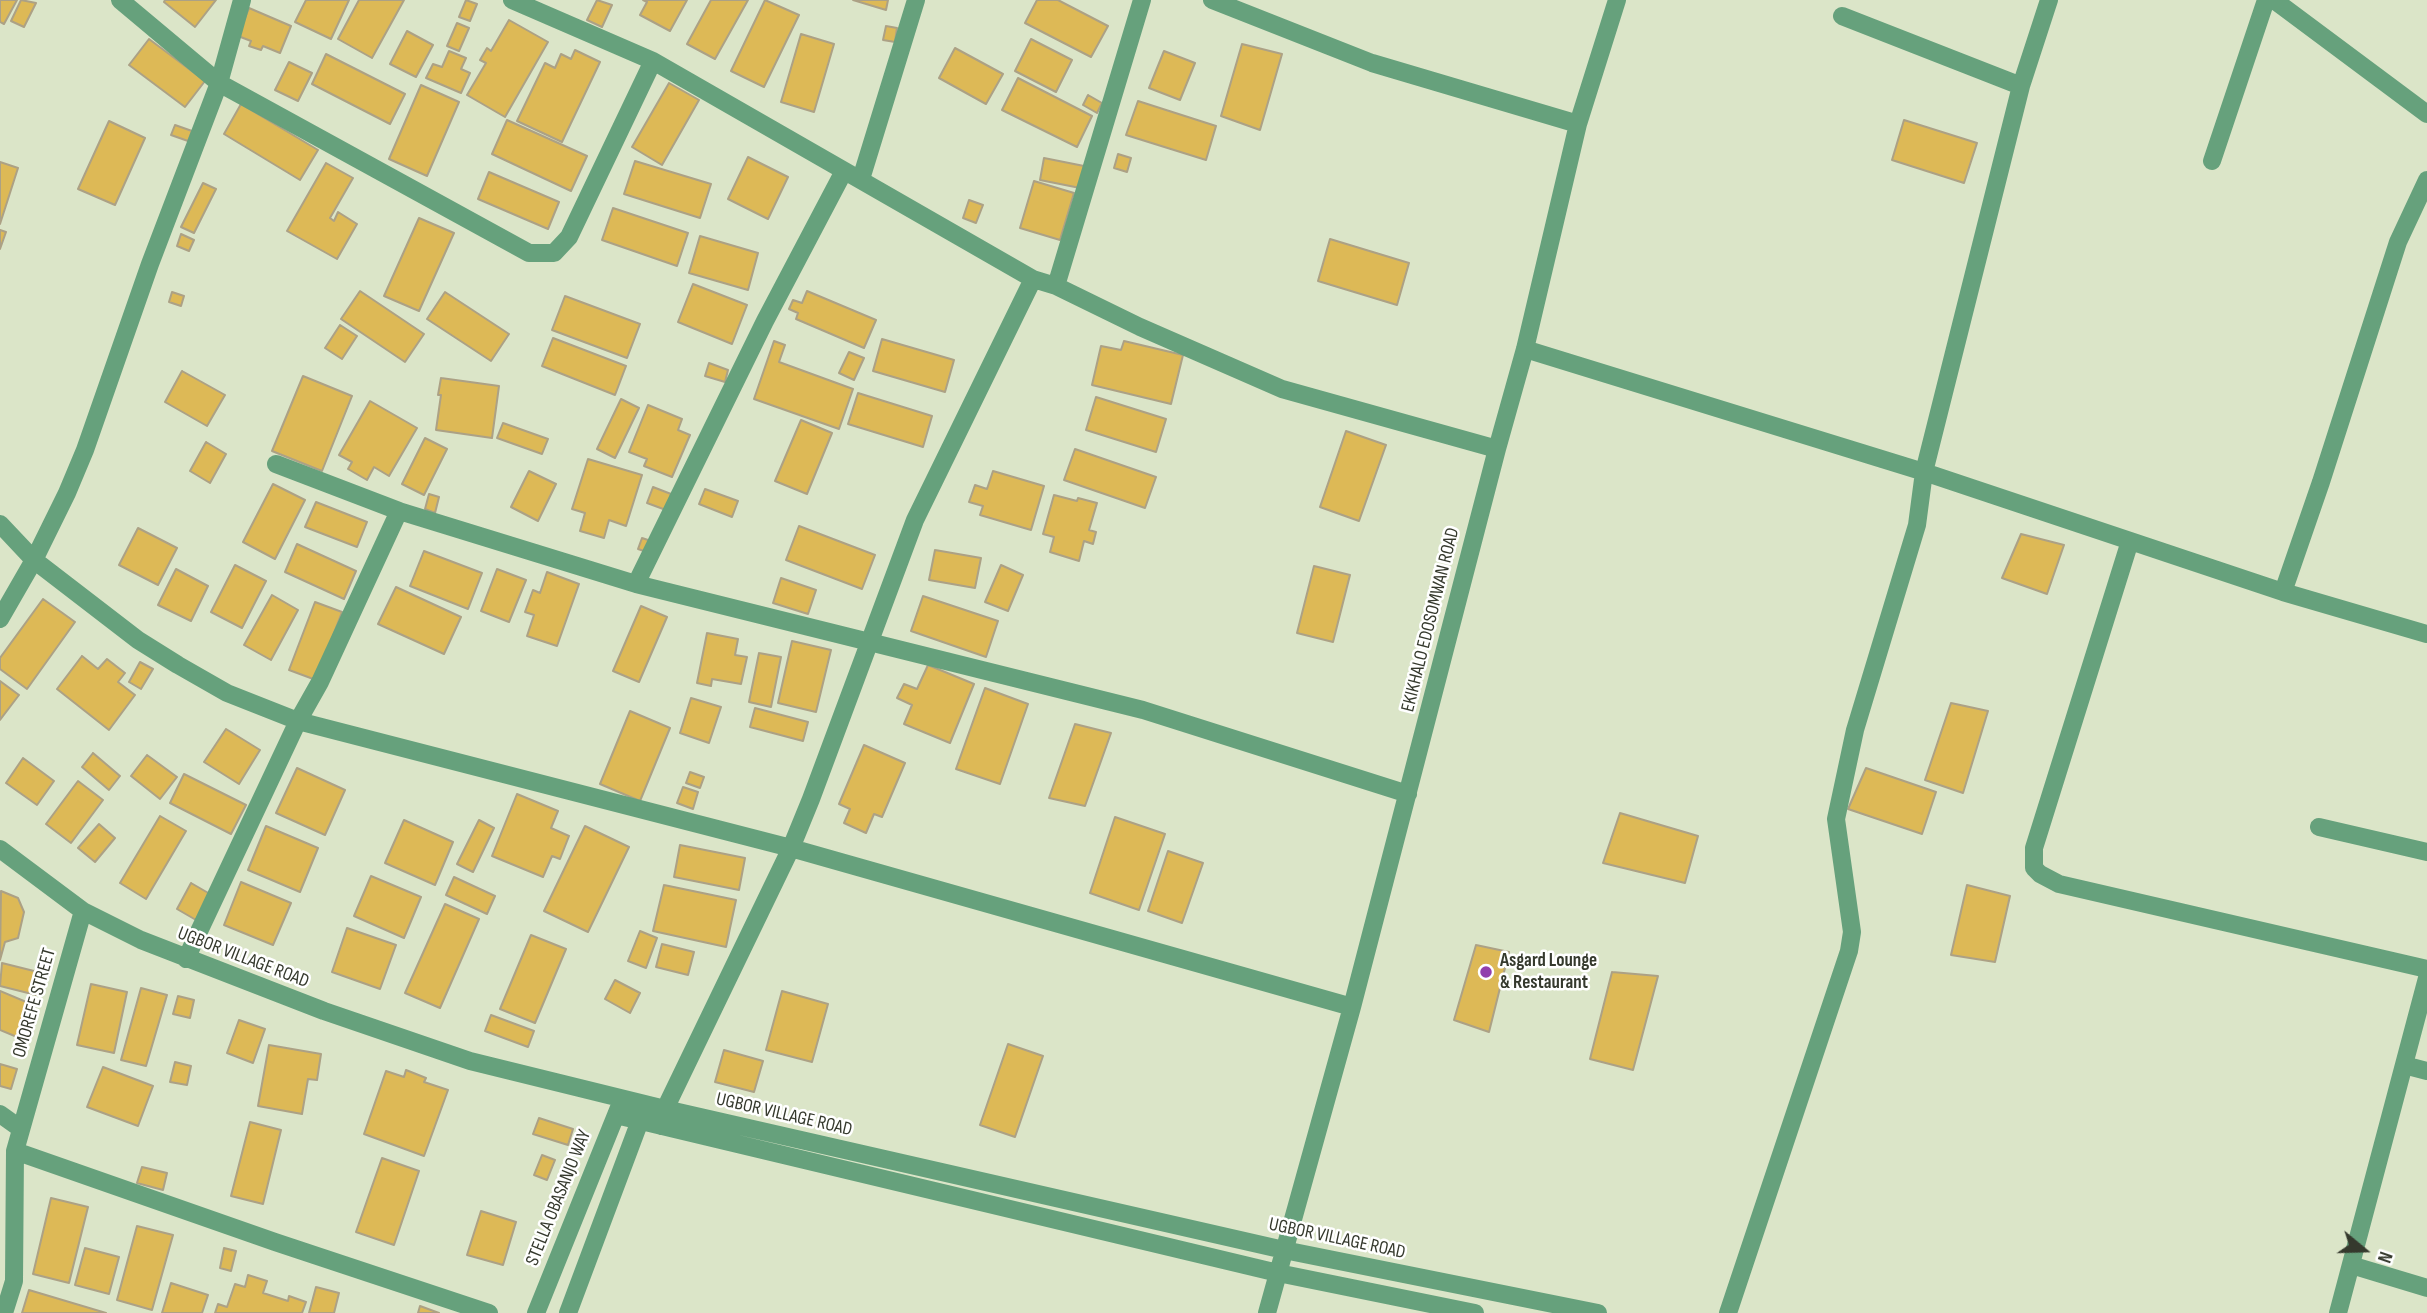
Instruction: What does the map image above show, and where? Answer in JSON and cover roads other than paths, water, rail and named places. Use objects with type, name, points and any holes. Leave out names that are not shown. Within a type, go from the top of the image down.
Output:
[{"type":"street","points":[[120,0],[219,83],[529,253],[554,253],[569,237],[653,61]]},
{"type":"street","points":[[0,619],[34,560],[85,450],[150,264],[219,83],[242,0]]},
{"type":"street","points":[[512,0],[653,61],[1033,279],[1056,286],[1140,327],[1282,389],[1497,449]]},
{"type":"street","points":[[861,179],[916,0]]},
{"type":"street","points":[[1056,286],[1142,0]]},
{"type":"street","points":[[1212,0],[1372,63],[1578,124]]},
{"type":"street","name":"EKIKHALO EDOSOMWAN ROAD","points":[[1268,1313],[1352,1007],[1525,349],[1578,124],[1617,0]]},
{"type":"street","points":[[1728,1313],[1849,951],[1852,932],[1836,819],[1855,730],[1917,525],[1924,472],[2021,86],[2049,0]]},
{"type":"street","points":[[2212,161],[2266,0]]},
{"type":"street","points":[[2274,0],[2427,114]]},
{"type":"street","points":[[1842,16],[2021,86]]},
{"type":"street","points":[[636,584],[765,321],[844,171]]},
{"type":"street","points":[[2283,592],[2398,242],[2427,180]]},
{"type":"street","points":[[663,1117],[791,848],[915,520],[1033,279]]},
{"type":"street","points":[[1525,349],[1924,472],[2283,592],[2427,634]]},
{"type":"street","points":[[276,464],[399,511],[636,584],[1143,710],[1408,794]]},
{"type":"street","points":[[186,959],[399,511]]},
{"type":"street","points":[[0,524],[34,560],[138,640],[227,693],[298,721],[791,848],[1352,1007]]},
{"type":"street","points":[[2130,541],[2034,848],[2034,868],[2059,884],[2427,969]]},
{"type":"street","points":[[2319,827],[2427,852]]},
{"type":"street","name":"UGBOR VILLAGE ROAD","points":[[0,849],[83,911],[141,940],[324,1011],[470,1061],[619,1107],[1278,1273],[1475,1313]]},
{"type":"street","name":"OMOREFE STREET","points":[[4,1313],[14,1281],[15,1152],[83,911]]},
{"type":"street","points":[[2338,1313],[2427,978]]},
{"type":"street","points":[[2404,1065],[2427,1071]]},
{"type":"street","name":"STELLA OBASANJO WAY","points":[[536,1313],[619,1107]]},
{"type":"street","points":[[568,1313],[643,1112]]},
{"type":"street","points":[[0,1114],[21,1129]]},
{"type":"street","name":"UGBOR VILLAGE ROAD","points":[[663,1117],[1284,1250],[1598,1313]]},
{"type":"street","points":[[15,1152],[489,1313]]},
{"type":"street","points":[[2351,1265],[2427,1288]]},
{"type":"place","name":"Asgard Lounge & Restaurant","points":[[1486,972]]}]
